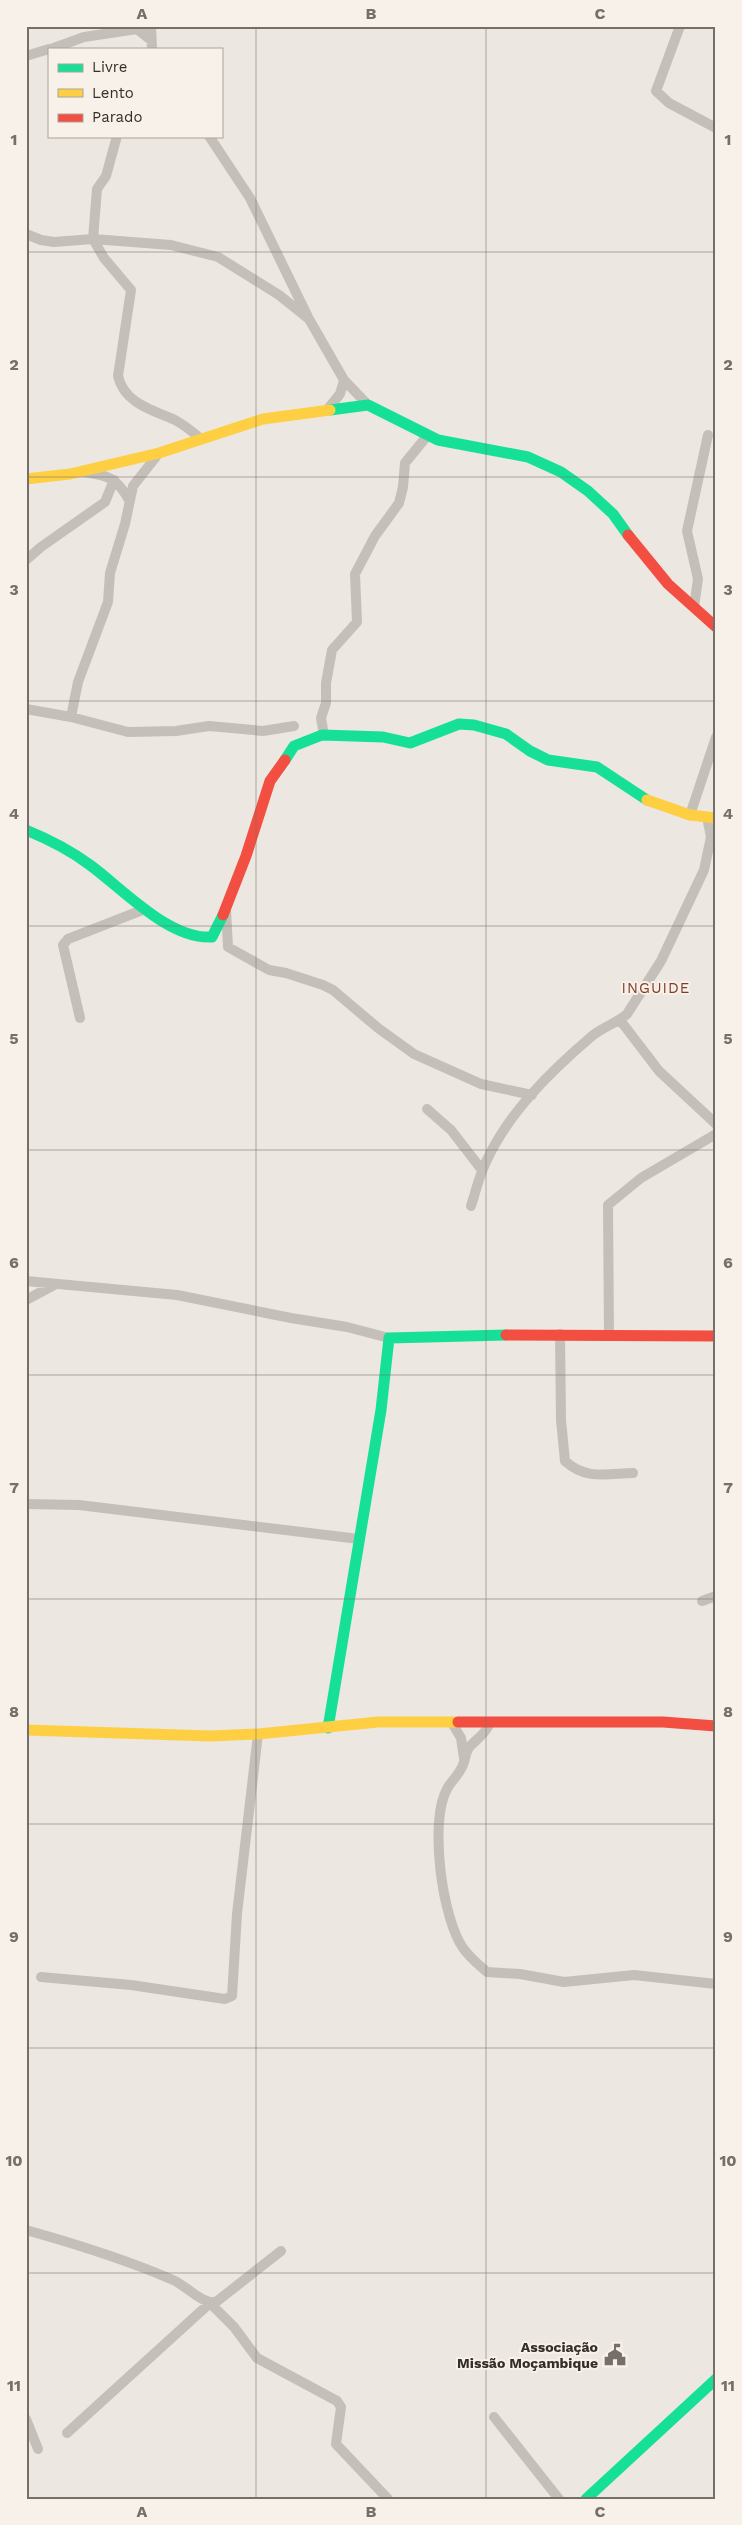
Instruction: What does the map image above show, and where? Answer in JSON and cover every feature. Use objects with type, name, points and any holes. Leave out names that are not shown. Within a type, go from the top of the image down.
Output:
[{"type":"street","points":[[151,44],[152,26]]},
{"type":"street","points":[[680,26],[656,91],[669,103],[716,128]]},
{"type":"street","points":[[53,48],[84,37],[137,29],[151,44]]},
{"type":"street","points":[[26,56],[48,50]]},
{"type":"street","points":[[116,138],[106,176],[97,189],[93,239],[102,255],[131,290],[118,376],[122,390],[137,402],[177,421],[201,439]]},
{"type":"street","points":[[210,138],[250,198],[309,319],[344,380],[368,405],[427,436],[446,442],[528,457],[561,472],[588,491],[613,514],[648,562],[668,584],[716,626]]},
{"type":"street","points":[[26,234],[41,240],[54,242],[93,239],[171,245],[218,257],[279,295],[309,319]]},
{"type":"street","points":[[327,410],[340,394],[344,380]]},
{"type":"street","points":[[26,479],[82,472],[126,459],[159,453],[264,419],[368,405]]},
{"type":"street","points":[[694,607],[698,580],[688,531],[708,435]]},
{"type":"street","points":[[324,735],[321,718],[326,703],[326,683],[332,650],[357,622],[355,574],[375,536],[399,503],[405,463],[427,436]]},
{"type":"street","points":[[72,717],[80,674],[108,602],[110,573],[125,524],[129,500],[136,481],[159,453]]},
{"type":"street","points":[[82,472],[114,480],[120,484],[129,500]]},
{"type":"street","points":[[26,560],[47,542],[105,502],[114,480]]},
{"type":"street","points":[[26,710],[72,717],[128,732],[176,731],[209,726],[262,730],[294,726]]},
{"type":"street","points":[[26,830],[55,843],[90,865],[145,909],[171,926],[206,939],[214,935],[226,907],[246,856],[270,782],[294,746],[307,739],[324,735],[383,737],[397,742],[410,743],[459,724],[474,725],[506,734],[541,758],[597,767],[649,801],[690,815],[712,818],[711,836],[704,870],[661,961],[632,1006],[620,1020],[600,1030],[532,1095],[494,1146],[482,1170],[471,1206]]},
{"type":"street","points":[[690,815],[716,737]]},
{"type":"street","points":[[226,907],[228,947],[269,970],[286,973],[328,987],[404,1047],[431,1062],[481,1084],[532,1095]]},
{"type":"street","points":[[80,1018],[63,945],[68,939],[145,909]]},
{"type":"street","points":[[620,1020],[659,1072],[716,1124]]},
{"type":"street","points":[[427,1109],[451,1130],[482,1170]]},
{"type":"street","points":[[609,1335],[608,1205],[641,1178],[716,1134]]},
{"type":"street","points":[[26,1281],[177,1295],[291,1318],[348,1327],[389,1338],[560,1334],[716,1336]]},
{"type":"street","points":[[26,1300],[55,1284]]},
{"type":"street","points":[[560,1334],[561,1420],[566,1461],[574,1469],[585,1474],[633,1474]]},
{"type":"street","points":[[328,1728],[381,1410],[389,1338]]},
{"type":"street","points":[[26,1504],[79,1505],[359,1539]]},
{"type":"street","points":[[702,1601],[716,1596]]},
{"type":"street","points":[[26,1730],[211,1736],[258,1734],[378,1722],[663,1722],[716,1726]]},
{"type":"street","points":[[452,1723],[461,1738],[465,1761]]},
{"type":"street","points":[[490,1723],[485,1734],[468,1750],[465,1761],[447,1789],[441,1805],[440,1859],[446,1912],[462,1948],[488,1972],[520,1974],[564,1982],[634,1975],[716,1984]]},
{"type":"street","points":[[42,1977],[131,1986],[225,1999],[232,1996],[237,1914],[258,1734]]},
{"type":"street","points":[[26,2230],[94,2249],[143,2267],[183,2284],[210,2303],[234,2328],[257,2358],[337,2401],[341,2407],[336,2444],[388,2499]]},
{"type":"street","points":[[67,2433],[210,2303],[216,2302],[282,2251]]},
{"type":"street","points":[[586,2499],[716,2379]]},
{"type":"street","points":[[494,2417],[559,2499]]},
{"type":"street","points":[[26,2419],[38,2449]]},
{"type":"traffic: fast","points":[[330,410],[368,405],[438,440],[528,457],[561,472],[588,491],[613,514],[628,535]]},
{"type":"traffic: fast","points":[[285,760],[294,746],[322,735],[383,737],[410,743],[459,724],[474,725],[506,734],[530,751],[548,760],[597,767],[647,800]]},
{"type":"traffic: fast","points":[[26,830],[75,854],[147,911],[179,930],[196,936],[212,937],[223,915]]},
{"type":"traffic: fast","points":[[328,1728],[381,1410],[389,1338],[506,1335]]},
{"type":"traffic: fast","points":[[586,2499],[716,2379]]},
{"type":"traffic: slow","points":[[26,479],[70,474],[159,453],[263,419],[330,410]]},
{"type":"traffic: slow","points":[[647,800],[690,815],[716,818]]},
{"type":"traffic: slow","points":[[26,1730],[211,1736],[258,1734],[378,1722],[458,1722]]},
{"type":"traffic: jam","points":[[628,535],[668,584],[716,627]]},
{"type":"traffic: jam","points":[[223,915],[246,856],[270,781],[285,760]]},
{"type":"traffic: jam","points":[[506,1335],[716,1336]]},
{"type":"traffic: jam","points":[[458,1722],[663,1722],[716,1726]]},
{"type":"place","name":"Associação Missão Moçambique","points":[[615,2355]]},
{"type":"district","name":"INGUIDE","points":[[656,988]]}]
